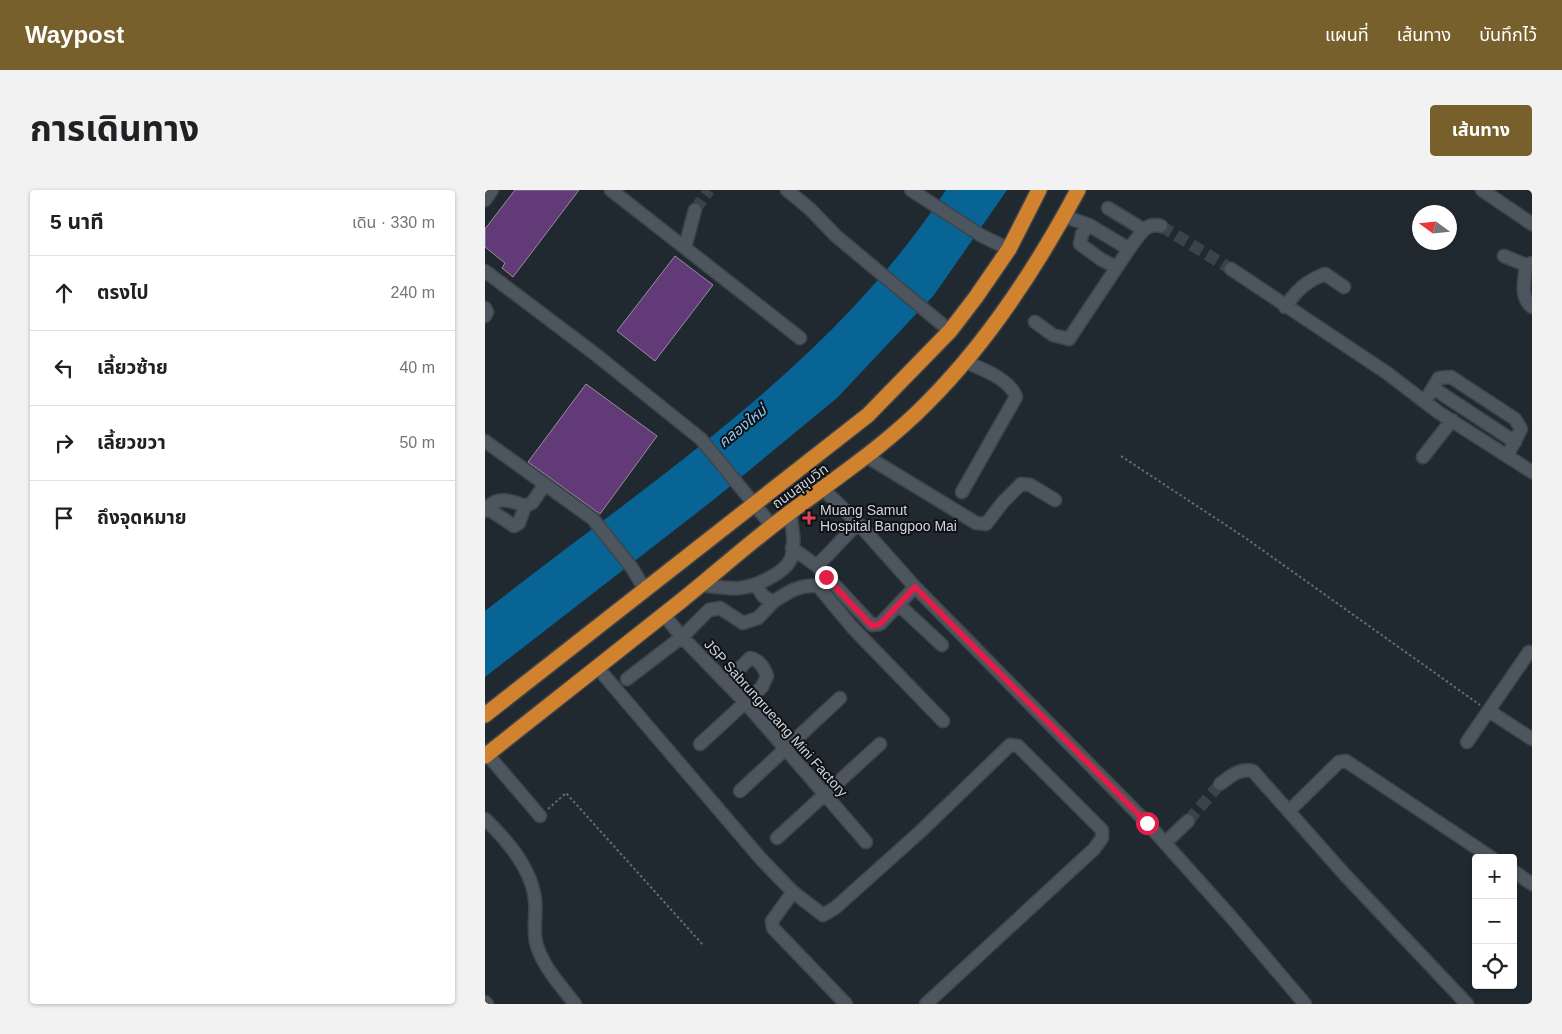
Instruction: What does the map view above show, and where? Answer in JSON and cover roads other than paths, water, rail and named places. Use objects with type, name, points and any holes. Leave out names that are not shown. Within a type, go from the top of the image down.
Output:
[{"type":"highway","name":"ถนนสุขุมวิท","points":[[485,715],[868,414],[950,331],[1009,249],[1039,190]]},
{"type":"highway","name":"ถนนสุขุมวิท","points":[[486,755],[664,615],[772,526],[866,456],[926,404],[966,362],[1033,268],[1078,190]]},
{"type":"lane","points":[[485,200],[492,190]]},
{"type":"lane","points":[[611,190],[801,338]]},
{"type":"lane","points":[[787,190],[871,265],[936,317],[950,331]]},
{"type":"lane","points":[[911,190],[982,236],[1009,249]]},
{"type":"lane","points":[[1482,190],[1532,224]]},
{"type":"lane","points":[[1108,208],[1144,230]]},
{"type":"lane","points":[[685,247],[695,210]]},
{"type":"lane","points":[[1064,216],[1089,225],[1129,249]]},
{"type":"lane","points":[[1035,322],[1053,335],[1069,339],[1116,267],[1144,230],[1154,224],[1161,226]]},
{"type":"lane","points":[[1089,225],[1082,234],[1081,244],[1102,260],[1116,267]]},
{"type":"lane","points":[[1504,256],[1529,264],[1523,294],[1527,303],[1532,307]]},
{"type":"lane","points":[[1231,270],[1532,472]]},
{"type":"lane","points":[[485,271],[595,354],[701,439],[772,526]]},
{"type":"lane","points":[[1285,307],[1299,288],[1309,280],[1325,274],[1344,287]]},
{"type":"lane","points":[[485,308],[487,312],[485,316]]},
{"type":"lane","points":[[962,492],[1016,398],[1013,390],[988,372],[966,362]]},
{"type":"lane","points":[[1425,401],[1439,378],[1451,377],[1515,419],[1521,429],[1507,456]]},
{"type":"lane","points":[[1433,388],[1515,442]]},
{"type":"lane","points":[[1423,457],[1452,420]]},
{"type":"lane","points":[[485,441],[593,519],[632,568],[645,590]]},
{"type":"lane","points":[[866,456],[976,523],[986,524],[1003,502],[1021,484],[1030,485],[1055,500]]},
{"type":"lane","points":[[525,506],[519,523],[514,526],[486,510],[499,500],[508,500],[525,506],[532,503],[545,484]]},
{"type":"lane","points":[[823,489],[858,523],[915,587],[1165,843],[1305,1004]]},
{"type":"lane","points":[[700,585],[737,589],[756,585],[774,575],[790,560],[794,539],[790,513]]},
{"type":"lane","points":[[817,566],[858,523]]},
{"type":"lane","points":[[792,548],[817,566],[872,626],[880,624],[915,587]]},
{"type":"lane","points":[[756,585],[763,596],[773,602]]},
{"type":"lane","points":[[627,679],[682,637],[709,610],[720,608],[743,623],[758,618],[773,602],[794,589],[807,585],[818,586],[852,627],[943,721]]},
{"type":"lane","points":[[899,604],[942,645]]},
{"type":"lane","name":"JSP Sabrungrueang Mini Factory","points":[[664,615],[682,637],[745,702],[866,842]]},
{"type":"lane","points":[[1467,742],[1531,650]]},
{"type":"lane","points":[[700,744],[762,688],[767,676],[764,668],[756,659],[750,658],[727,682]]},
{"type":"lane","points":[[597,667],[755,851],[793,892],[823,915],[835,908],[921,831],[1010,745],[1018,746],[1102,830],[1102,838],[1094,849],[927,1004]]},
{"type":"lane","points":[[740,791],[840,698]]},
{"type":"lane","points":[[1489,711],[1532,740]]},
{"type":"lane","points":[[777,838],[880,744]]},
{"type":"lane","points":[[486,755],[540,816]]},
{"type":"lane","points":[[1289,811],[1339,762],[1346,761],[1486,854]]},
{"type":"lane","points":[[1220,784],[1244,769],[1253,772],[1346,876],[1467,1004]]},
{"type":"lane","points":[[485,819],[514,852],[530,879],[535,900],[536,944],[542,959],[575,1004]]},
{"type":"lane","points":[[1165,843],[1188,821]]},
{"type":"lane","points":[[1517,874],[1532,884]]},
{"type":"lane","points":[[793,892],[772,921],[773,928],[846,1004]]},
{"type":"water","name":"คลองใหม่","points":[[946,190],[1007,190],[934,295],[837,398],[712,501],[485,677],[485,611],[672,468],[733,419],[792,367],[848,312],[900,254]]},
{"type":"tunnel","points":[[695,210],[709,190]]},
{"type":"tunnel","points":[[1161,226],[1231,269]]},
{"type":"tunnel","points":[[1188,821],[1220,784]]},
{"type":"place","name":"Muang Samut Hospital Bangpoo Mai","points":[[809,518]]}]
